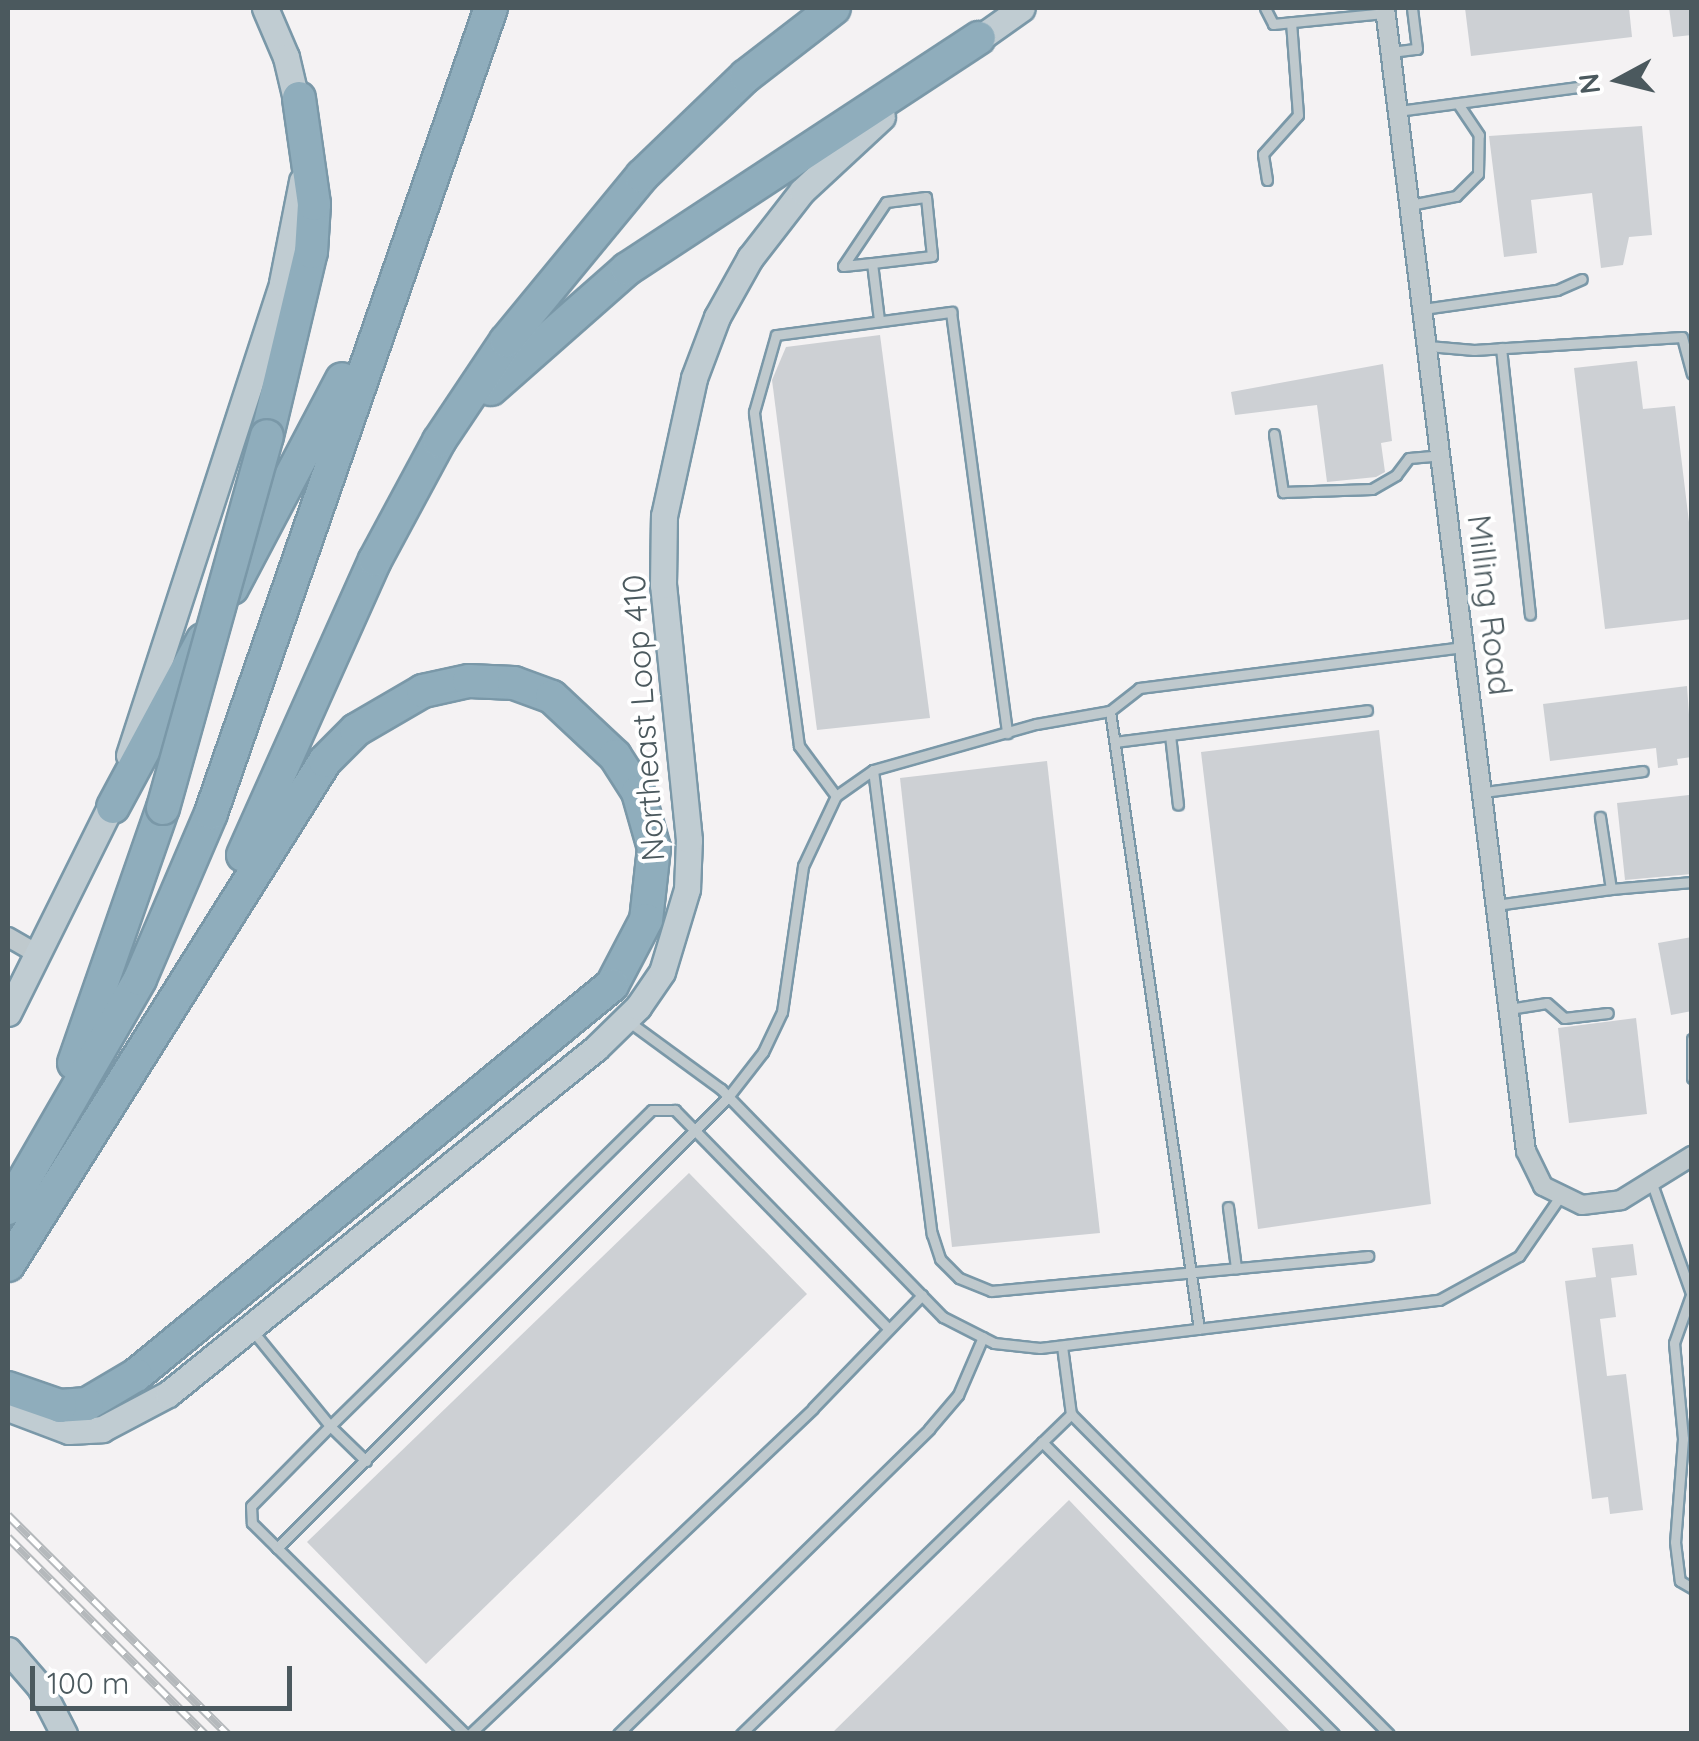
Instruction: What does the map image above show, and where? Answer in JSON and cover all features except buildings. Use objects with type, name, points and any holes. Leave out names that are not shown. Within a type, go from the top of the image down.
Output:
[{"type":"highway","points":[[8,1208],[38,1162],[140,979],[210,812],[490,8]]},
{"type":"highway","points":[[189,973],[375,560],[438,441],[518,326],[642,176],[746,76],[834,8]]},
{"type":"highway","points":[[438,441],[528,352],[627,269],[979,38]]},
{"type":"highway","points":[[38,1162],[131,914],[268,436],[311,252],[314,204],[299,98]]},
{"type":"highway","points":[[112,806],[397,273]]},
{"type":"highway","points":[[8,1265],[325,761],[356,730],[424,691],[470,681],[514,683],[552,697],[615,756],[638,792],[654,848],[653,887],[634,951],[612,985],[112,1391],[88,1404],[60,1406],[8,1388]]},
{"type":"main road","points":[[8,1013],[112,806],[282,282],[302,178],[299,98],[265,8]]},
{"type":"main road","name":"Northeast Loop 410","points":[[8,1408],[69,1431],[102,1428],[168,1394],[626,1019],[662,972],[686,889],[689,840],[663,568],[674,450],[694,378],[717,317],[750,258],[802,190],[979,38],[1022,8]]},
{"type":"main road","points":[[8,1650],[40,1686],[64,1734]]},
{"type":"street","name":"Milling Road","points":[[1386,10],[1526,1152],[1543,1186],[1559,1198]]},
{"type":"street","points":[[8,937],[40,955]]},
{"type":"street","points":[[1559,1198],[1601,1206],[1692,1156]]},
{"type":"lane","points":[[1265,8],[1273,24],[1386,10]]},
{"type":"lane","points":[[1391,52],[1417,50],[1412,8]]},
{"type":"lane","points":[[1267,180],[1264,154],[1298,115],[1292,22]]},
{"type":"lane","points":[[1398,111],[1578,87]]},
{"type":"lane","points":[[1410,205],[1456,196],[1478,174],[1479,135],[1458,104]]},
{"type":"lane","points":[[926,197],[932,256],[872,263],[842,266],[886,202],[926,197]]},
{"type":"lane","points":[[872,263],[879,320]]},
{"type":"lane","points":[[1423,309],[1557,290],[1582,279]]},
{"type":"lane","points":[[836,796],[799,746],[754,412],[776,335],[951,312],[1008,733]]},
{"type":"lane","points":[[1427,346],[1500,348],[1682,337],[1692,374]]},
{"type":"lane","points":[[1500,348],[1530,614]]},
{"type":"lane","points":[[1274,434],[1283,492],[1372,489],[1396,476],[1409,458],[1441,455]]},
{"type":"lane","points":[[278,1548],[696,1131],[764,1052],[782,1012],[803,866],[836,796],[873,770],[1008,733],[1110,711],[1139,688],[1466,647]]},
{"type":"lane","points":[[1114,742],[1367,710]]},
{"type":"lane","points":[[1110,711],[1199,1329]]},
{"type":"lane","points":[[1170,735],[1178,804]]},
{"type":"lane","points":[[873,770],[932,1234],[940,1259],[959,1278],[991,1291],[1368,1256]]},
{"type":"lane","points":[[1484,792],[1643,771]]},
{"type":"lane","points":[[1600,817],[1611,890]]},
{"type":"lane","points":[[1496,905],[1692,882]]},
{"type":"lane","points":[[1509,1009],[1547,1003],[1564,1018],[1608,1013]]},
{"type":"lane","points":[[626,1019],[728,1097],[943,1317],[983,1337],[1062,1346],[1440,1300],[1518,1256],[1559,1198]]},
{"type":"lane","points":[[1692,1039],[1692,1078]]},
{"type":"lane","points":[[889,1328],[675,1110],[652,1110],[251,1506],[252,1523],[468,1734],[889,1328],[922,1295]]},
{"type":"lane","points":[[1652,1181],[1691,1296],[1674,1342],[1683,1439],[1675,1542],[1680,1582],[1692,1588]]},
{"type":"lane","points":[[1228,1207],[1236,1268]]},
{"type":"lane","points":[[249,1327],[330,1426],[366,1461]]},
{"type":"lane","points":[[618,1734],[928,1429],[958,1395],[983,1337]]},
{"type":"lane","points":[[1062,1346],[1071,1414],[1389,1734]]},
{"type":"lane","points":[[741,1734],[1071,1414]]},
{"type":"lane","points":[[1042,1442],[1334,1734]]},
{"type":"railway","points":[[8,1515],[228,1734]]},
{"type":"railway","points":[[8,1537],[205,1734]]}]
